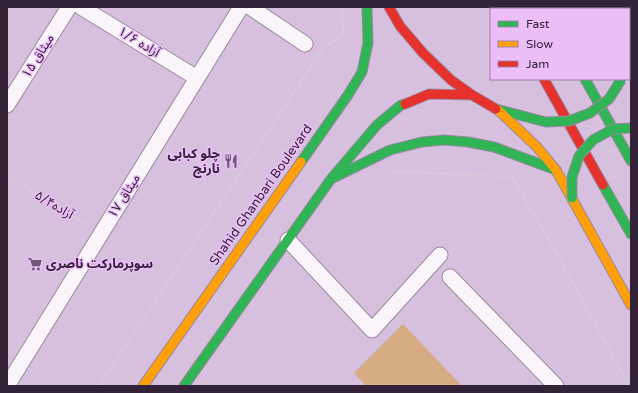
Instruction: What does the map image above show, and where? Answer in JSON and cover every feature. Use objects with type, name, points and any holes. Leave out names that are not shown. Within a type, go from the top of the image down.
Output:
[{"type":"main road","name":"Shahid Ghanbari Boulevard","points":[[143,386],[344,101],[362,72],[368,43],[367,7]]},
{"type":"main road","points":[[389,7],[400,26],[423,53],[451,80],[472,95],[498,110],[537,147],[556,170],[631,305]]},
{"type":"main road","points":[[545,80],[631,234]]},
{"type":"main road","points":[[586,80],[631,162]]},
{"type":"main road","points":[[498,110],[546,122],[569,121],[590,113],[608,99],[621,80]]},
{"type":"main road","points":[[184,386],[331,179],[377,125],[401,105],[429,94],[472,95]]},
{"type":"main road","points":[[572,198],[572,177],[579,156],[593,140],[613,129],[631,128]]},
{"type":"main road","points":[[331,179],[390,150],[422,142],[444,140],[468,142],[494,147],[556,170]]},
{"type":"street","name":"میثاق ۱۵","points":[[7,105],[69,7]]},
{"type":"street","name":"آزاده ۱/۶","points":[[81,7],[197,78]]},
{"type":"street","name":"میثاق ۱۷","points":[[7,386],[241,7]]},
{"type":"street","points":[[250,7],[305,44]]},
{"type":"street","points":[[288,240],[372,330],[440,255]]},
{"type":"street","points":[[450,277],[556,386]]},
{"type":"path","points":[[99,386],[323,48],[343,34],[342,7]]},
{"type":"path","points":[[386,171],[512,177],[556,252],[629,386]]},
{"type":"path","name":"آزاده۵/۴","points":[[7,176],[101,233]]},
{"type":"shaded area","points":[[403,324],[462,386],[366,386],[354,373]]},
{"type":"traffic: fast","points":[[301,162],[348,95],[362,72],[368,43],[367,7]]},
{"type":"traffic: fast","points":[[586,80],[631,161]]},
{"type":"traffic: fast","points":[[546,122],[569,121],[590,113],[609,99],[621,80]]},
{"type":"traffic: fast","points":[[184,386],[331,179],[377,125],[401,105],[405,104]]},
{"type":"traffic: fast","points":[[496,109],[546,122]]},
{"type":"traffic: fast","points":[[572,198],[572,177],[579,156],[593,140],[613,129],[631,128]]},
{"type":"traffic: fast","points":[[331,179],[390,150],[422,142],[444,140],[468,142],[494,147],[556,170]]},
{"type":"traffic: fast","points":[[603,185],[631,234]]},
{"type":"traffic: slow","points":[[498,110],[537,147],[556,170],[631,305]]},
{"type":"traffic: slow","points":[[143,386],[301,162]]},
{"type":"traffic: jam","points":[[389,7],[400,26],[423,53],[451,80],[472,95],[496,109]]},
{"type":"traffic: jam","points":[[545,80],[603,185]]},
{"type":"traffic: jam","points":[[405,104],[429,94],[472,95]]},
{"type":"place","name":"چلو کبابی نارنج","points":[[231,161]]},
{"type":"place","name":"سوپرمارکت ناصری","points":[[35,264]]}]
